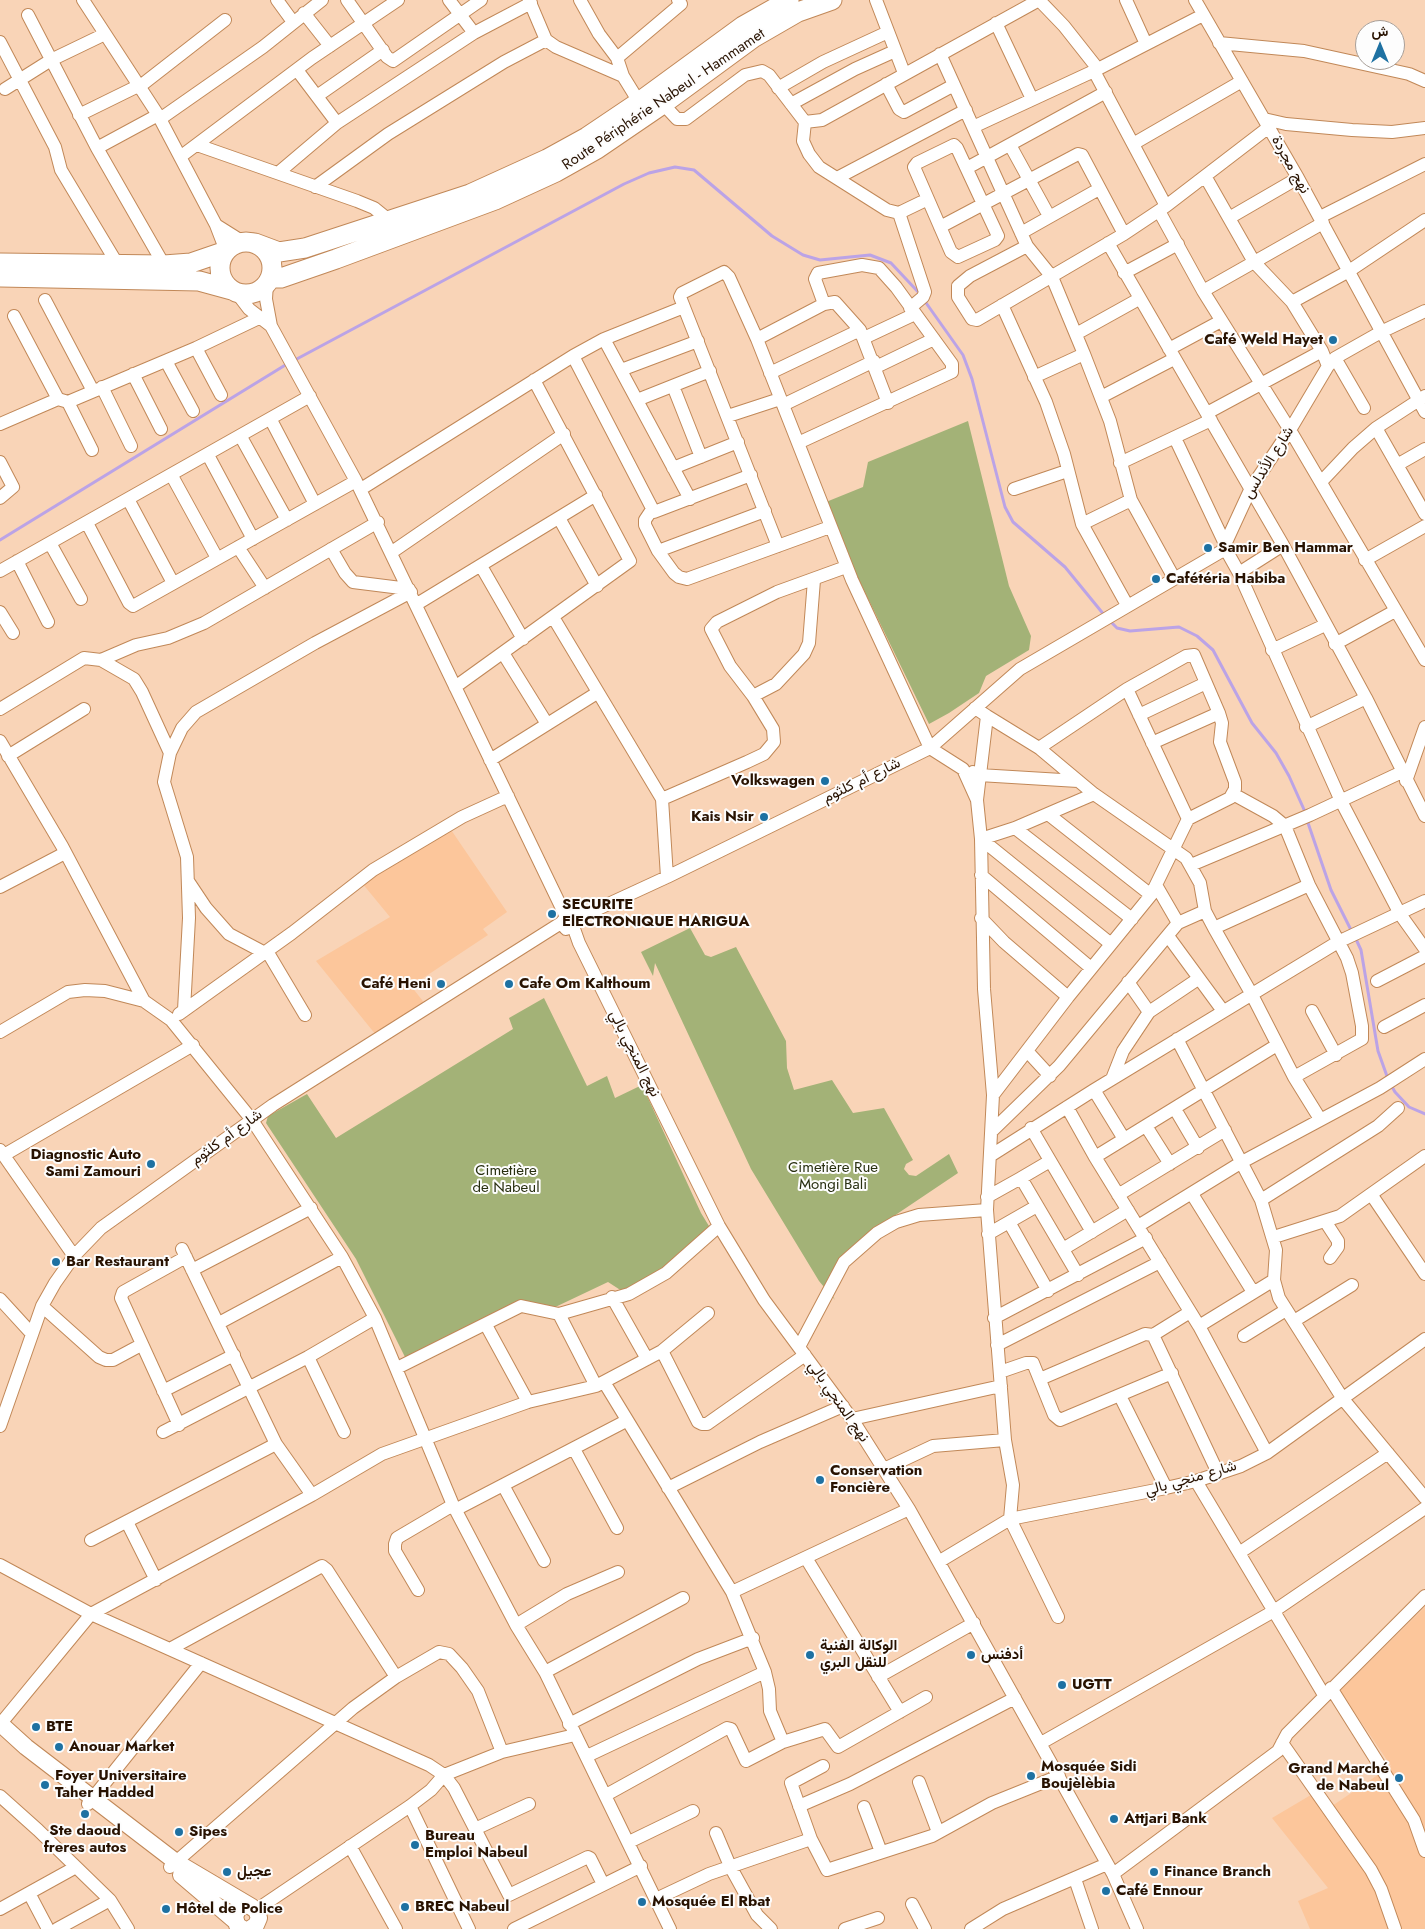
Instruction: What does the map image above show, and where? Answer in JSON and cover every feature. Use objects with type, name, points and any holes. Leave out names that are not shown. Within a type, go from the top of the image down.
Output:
[{"type":"highway","name":"Route Périphérie Nabeul - Hammamet","points":[[249,242],[279,252],[291,251],[470,194],[547,159],[587,137],[639,102],[743,26],[789,0]]},
{"type":"highway","name":"Route Périphérie Nabeul - Hammamet","points":[[268,280],[295,274],[495,200],[564,168],[597,149],[663,104],[754,38],[798,12],[832,0]]},
{"type":"highway","points":[[0,263],[118,265],[190,263],[249,242],[268,254],[272,270],[268,280],[253,293],[234,291],[199,281],[0,277]]},
{"type":"highway","points":[[226,251],[220,268],[225,284],[234,291]]},
{"type":"main road","points":[[1,1729],[173,1864],[239,1925]]},
{"type":"main road","points":[[173,1864],[258,1918]]},
{"type":"main road","points":[[239,1925],[236,1912],[239,1908],[258,1918]]},
{"type":"street","points":[[83,0],[159,117],[216,225],[226,251]]},
{"type":"street","points":[[277,0],[293,22]]},
{"type":"street","points":[[347,0],[390,60],[393,61],[481,0]]},
{"type":"street","points":[[180,157],[330,46],[398,0]]},
{"type":"street","points":[[449,0],[474,33]]},
{"type":"street","points":[[580,0],[599,34],[618,57],[623,76],[639,102]]},
{"type":"street","points":[[876,0],[904,73]]},
{"type":"street","points":[[805,122],[822,120],[1039,0],[1064,26],[1096,70],[1163,208],[1178,244],[1204,291],[1290,430],[1395,611],[1420,639],[1425,660]]},
{"type":"street","points":[[1126,0],[1146,44]]},
{"type":"street","name":"نهج مجردة","points":[[1196,0],[1298,178],[1381,332],[1422,398],[1425,412]]},
{"type":"street","points":[[97,148],[159,117],[263,47],[319,1]]},
{"type":"street","points":[[618,57],[682,1]]},
{"type":"street","points":[[278,173],[337,123],[474,33],[530,2],[546,40],[556,47],[623,76]]},
{"type":"street","points":[[304,13],[330,46]]},
{"type":"street","points":[[28,15],[97,148],[164,265]]},
{"type":"street","points":[[973,127],[1096,70],[1203,15]]},
{"type":"street","points":[[79,114],[139,86],[225,20]]},
{"type":"street","points":[[996,23],[1032,99]]},
{"type":"street","points":[[778,88],[823,62],[888,32]]},
{"type":"street","points":[[5,89],[18,79],[51,60],[105,34]]},
{"type":"street","points":[[315,186],[388,134],[504,62],[546,40]]},
{"type":"street","points":[[0,42],[55,147],[61,170],[118,265]]},
{"type":"street","points":[[1219,42],[1304,51],[1409,74],[1425,82]]},
{"type":"street","points":[[316,96],[383,50]]},
{"type":"street","points":[[791,104],[855,69],[895,51]]},
{"type":"street","points":[[940,54],[1027,246],[1052,277],[1101,397],[1131,500],[1174,578]]},
{"type":"street","points":[[297,70],[337,123]]},
{"type":"street","points":[[663,104],[677,119],[686,119],[745,75],[762,71],[769,75],[805,122],[803,141],[809,154],[819,167],[887,210],[899,213],[928,199]]},
{"type":"street","points":[[1132,144],[1242,81]]},
{"type":"street","points":[[886,84],[898,109],[904,112],[954,85]]},
{"type":"street","points":[[967,168],[1106,92]]},
{"type":"street","points":[[837,178],[966,110]]},
{"type":"street","points":[[1027,246],[970,276],[958,286],[958,297],[973,320],[1002,306],[1052,277],[1163,208],[1205,176],[1267,123],[1392,132],[1425,128]]},
{"type":"street","points":[[196,145],[374,208],[390,221]]},
{"type":"street","points":[[954,145],[967,168],[998,236],[995,240],[958,257],[951,252],[928,199],[915,170],[916,163],[954,145]]},
{"type":"street","points":[[1010,145],[1049,216]]},
{"type":"street","points":[[940,227],[1080,154],[1124,234]]},
{"type":"street","points":[[1204,291],[1321,220],[1425,164]]},
{"type":"street","points":[[1205,176],[1254,262],[1292,302],[1322,351],[1364,408]]},
{"type":"street","points":[[1229,218],[1298,178]]},
{"type":"street","points":[[1021,233],[1099,189]]},
{"type":"street","points":[[770,373],[862,334],[915,306],[925,292],[899,213]]},
{"type":"street","points":[[1292,302],[1349,271],[1425,220]]},
{"type":"street","points":[[216,225],[249,242]]},
{"type":"street","points":[[1108,243],[1284,545],[1335,644],[1366,698],[1425,816]]},
{"type":"street","points":[[1124,273],[1178,244]]},
{"type":"street","points":[[798,443],[952,372],[952,364],[934,339],[915,306],[885,273],[874,267],[862,266],[818,273],[815,279],[824,304]]},
{"type":"street","points":[[778,546],[680,297],[682,293],[722,273],[726,273],[757,339],[846,567],[930,748],[964,769],[979,775],[1078,781]]},
{"type":"street","points":[[268,280],[266,299],[271,326]]},
{"type":"street","points":[[234,291],[249,309],[271,326]]},
{"type":"street","points":[[1076,334],[1139,299]]},
{"type":"street","points":[[45,300],[132,446]]},
{"type":"street","points":[[757,339],[824,304],[830,302],[839,305],[862,334],[875,364],[888,403]]},
{"type":"street","points":[[1002,306],[1034,376],[1056,431],[1082,524],[1127,605],[1225,547]]},
{"type":"street","points":[[87,523],[130,605],[136,604],[315,504],[358,485],[604,339],[684,307]]},
{"type":"street","name":"شارع الأندلس","points":[[1225,547],[1251,488],[1290,430],[1331,362],[1381,332],[1425,311]]},
{"type":"street","points":[[14,316],[92,450]]},
{"type":"street","points":[[0,424],[98,389],[196,348],[261,317]]},
{"type":"street","points":[[1101,397],[1172,354],[1221,321]]},
{"type":"street","name":"نهج المنجي بالي","points":[[271,326],[289,355],[378,522],[568,924],[719,1226],[764,1300],[852,1419],[940,1561],[1110,1869],[1138,1929]]},
{"type":"street","points":[[604,339],[690,499]]},
{"type":"street","points":[[728,416],[782,402],[934,339]]},
{"type":"street","points":[[621,370],[698,341]]},
{"type":"street","points":[[196,348],[221,395]]},
{"type":"street","points":[[1120,463],[1175,438],[1209,416],[1322,351]]},
{"type":"street","points":[[1034,376],[1084,354]]},
{"type":"street","points":[[573,356],[651,511]]},
{"type":"street","points":[[166,360],[193,412]]},
{"type":"street","points":[[637,400],[710,371]]},
{"type":"street","points":[[133,374],[161,429]]},
{"type":"street","points":[[455,687],[630,560],[534,380]]},
{"type":"street","points":[[674,386],[701,457]]},
{"type":"street","points":[[0,572],[208,456],[310,396]]},
{"type":"street","points":[[1320,482],[1353,448],[1376,428],[1422,398]]},
{"type":"street","points":[[271,420],[315,504]]},
{"type":"street","points":[[1376,428],[1425,514]]},
{"type":"street","points":[[392,552],[564,434]]},
{"type":"street","points":[[241,437],[287,520]]},
{"type":"street","points":[[1175,438],[1225,547],[1239,573],[1341,802],[1400,914],[1425,949]]},
{"type":"street","points":[[673,468],[738,442]]},
{"type":"street","points":[[1397,465],[1425,449]]},
{"type":"street","points":[[208,456],[253,539]]},
{"type":"street","points":[[0,462],[13,487],[0,498]]},
{"type":"street","points":[[1014,489],[1068,471]]},
{"type":"street","points":[[651,511],[657,512],[751,475]]},
{"type":"street","points":[[172,476],[217,558]]},
{"type":"street","points":[[417,604],[596,495]]},
{"type":"street","points":[[128,499],[173,583]]},
{"type":"street","points":[[1082,524],[1131,500]]},
{"type":"street","points":[[651,511],[645,520],[645,525],[658,551],[674,573],[679,577],[687,579],[830,527]]},
{"type":"street","points":[[658,551],[765,511]]},
{"type":"street","points":[[559,518],[596,586]]},
{"type":"street","points":[[101,660],[136,644],[183,633],[378,522]]},
{"type":"street","points":[[1365,560],[1425,526]]},
{"type":"street","points":[[50,543],[80,599]]},
{"type":"street","points":[[1239,573],[1284,545]]},
{"type":"street","points":[[238,547],[265,588]]},
{"type":"street","points":[[331,549],[345,573],[353,582],[410,590]]},
{"type":"street","points":[[17,561],[48,622]]},
{"type":"street","points":[[481,566],[522,639]]},
{"type":"street","points":[[662,800],[764,754],[774,742],[773,729],[753,696],[730,666],[711,629],[717,622],[762,599],[846,567]]},
{"type":"street","points":[[753,696],[776,684],[804,654],[809,644],[814,580]]},
{"type":"street","points":[[184,1010],[187,857],[180,831],[165,792],[164,782],[170,753],[187,720],[196,712],[314,643],[410,590]]},
{"type":"street","name":"شارع أم كلثوم","points":[[0,1426],[42,1306],[74,1256],[101,1228],[252,1120],[441,998],[547,934],[930,748],[1020,669],[1127,605]]},
{"type":"street","points":[[1335,644],[1395,611]]},
{"type":"street","points":[[0,612],[13,633]]},
{"type":"street","points":[[553,617],[662,800],[667,877]]},
{"type":"street","points":[[1272,650],[1325,625]]},
{"type":"street","points":[[503,653],[547,724]]},
{"type":"street","points":[[993,1095],[1068,997],[1154,890],[1188,819],[1230,798],[1234,794],[1235,782],[1220,742],[1222,723],[1196,657],[1191,655],[1127,688],[1039,748]]},
{"type":"street","points":[[0,709],[84,658],[101,660],[134,679],[142,692],[170,753]]},
{"type":"street","points":[[1139,715],[1206,683]]},
{"type":"street","points":[[1127,688],[1188,819]]},
{"type":"street","points":[[490,760],[598,693]]},
{"type":"street","points":[[1306,727],[1366,698]]},
{"type":"street","points":[[975,708],[1039,748],[1094,794],[1174,848],[1191,865],[1200,883],[1205,911],[1251,993],[1294,1077],[1320,1119]]},
{"type":"street","points":[[8,756],[84,709]]},
{"type":"street","points":[[1152,743],[1218,713]]},
{"type":"street","points":[[987,716],[977,800],[981,839],[984,989],[993,1095],[987,1210],[994,1318],[1005,1440],[1013,1485],[1010,1518],[1058,1617]]},
{"type":"street","points":[[1191,865],[1404,777],[1425,727]]},
{"type":"street","points":[[0,741],[65,853],[144,1001]]},
{"type":"street","points":[[964,769],[977,800]]},
{"type":"street","points":[[981,839],[1015,828],[1094,794]]},
{"type":"street","points":[[1234,794],[1289,824],[1308,885],[1341,940],[1352,973],[1363,1034],[1360,1042],[1294,1077]]},
{"type":"street","points":[[171,1020],[266,952],[373,870],[462,817],[508,796]]},
{"type":"street","points":[[1048,814],[1154,890],[1178,923]]},
{"type":"street","points":[[1015,828],[1132,919]]},
{"type":"street","points":[[981,839],[1110,944]]},
{"type":"street","points":[[0,887],[65,853]]},
{"type":"street","points":[[981,875],[1091,968]]},
{"type":"street","points":[[188,881],[206,908],[229,934],[266,952],[305,1015]]},
{"type":"street","points":[[1214,928],[1308,885]]},
{"type":"street","points":[[990,1156],[1032,1128],[1251,993],[1341,940],[1425,901]]},
{"type":"street","points":[[992,1131],[1050,1076],[1178,923],[1205,911]]},
{"type":"street","points":[[982,918],[1004,942],[1068,997]]},
{"type":"street","points":[[1168,936],[1223,1011]]},
{"type":"street","points":[[1377,981],[1425,956]]},
{"type":"street","points":[[1112,1079],[1123,1050],[1149,1012],[1198,979]]},
{"type":"street","points":[[1128,982],[1149,1012]]},
{"type":"street","points":[[0,1032],[68,992],[85,990],[105,991],[144,1001],[171,1020],[193,1044],[252,1120],[311,1208],[342,1258],[375,1318],[454,1508],[516,1625],[545,1672],[572,1730],[587,1756],[641,1866],[656,1899],[666,1928]]},
{"type":"street","points":[[1384,1027],[1425,1005]]},
{"type":"street","points":[[1312,1011],[1336,1055]]},
{"type":"street","points":[[1177,1039],[1261,1200],[1274,1237],[1276,1250],[1274,1280],[1276,1289],[1286,1310],[1343,1399],[1425,1498]]},
{"type":"street","points":[[74,1256],[2,1152],[193,1044]]},
{"type":"street","points":[[1095,1157],[1277,1046]]},
{"type":"street","points":[[1027,1051],[1050,1076]]},
{"type":"street","points":[[1138,1226],[1242,1162],[1383,1086],[1425,1059]]},
{"type":"street","points":[[1094,1090],[1124,1139]]},
{"type":"street","points":[[1067,1107],[1095,1157],[1199,1326],[1267,1453]]},
{"type":"street","points":[[1261,1200],[1378,1126],[1398,1108]]},
{"type":"street","points":[[1175,1109],[1198,1148]]},
{"type":"street","points":[[1146,1126],[1170,1164]]},
{"type":"street","points":[[1032,1128],[1092,1232]]},
{"type":"street","points":[[1118,1195],[1225,1130]]},
{"type":"street","points":[[1274,1237],[1340,1216],[1425,1156]]},
{"type":"street","points":[[987,1197],[1050,1161]]},
{"type":"street","points":[[1022,1178],[1078,1275]]},
{"type":"street","points":[[1192,1194],[1253,1292]]},
{"type":"street","points":[[1371,1194],[1425,1274]]},
{"type":"street","points":[[988,1234],[1037,1206]]},
{"type":"street","points":[[192,1270],[311,1208]]},
{"type":"street","points":[[662,1351],[698,1422],[707,1424],[802,1351],[844,1262],[876,1233],[896,1222],[919,1215],[987,1210]]},
{"type":"street","points":[[1063,1249],[1128,1210]]},
{"type":"street","points":[[1325,1221],[1338,1241],[1338,1247],[1330,1258]]},
{"type":"street","points":[[1009,1222],[1048,1291]]},
{"type":"street","points":[[397,1368],[486,1325],[520,1306],[559,1314],[612,1297],[629,1294],[666,1273],[719,1226]]},
{"type":"street","points":[[994,1318],[1146,1238]]},
{"type":"street","points":[[179,1426],[141,1345],[121,1295],[184,1253],[276,1444],[312,1495]]},
{"type":"street","points":[[219,1323],[342,1258]]},
{"type":"street","points":[[997,1345],[1160,1262]]},
{"type":"street","points":[[1199,1326],[1274,1280]]},
{"type":"street","points":[[1294,1321],[1352,1285]]},
{"type":"street","points":[[612,1297],[647,1359]]},
{"type":"street","points":[[0,1299],[32,1334]]},
{"type":"street","points":[[42,1306],[99,1358],[113,1360],[141,1345]]},
{"type":"street","points":[[1244,1336],[1286,1310]]},
{"type":"street","points":[[1040,1379],[1145,1334],[1153,1335],[1190,1312]]},
{"type":"street","points":[[1,1729],[91,1614],[312,1495],[382,1454],[528,1402],[600,1384],[662,1351],[708,1313]]},
{"type":"street","points":[[559,1314],[600,1384],[626,1421],[732,1592],[753,1638],[765,1672],[769,1689],[770,1711],[783,1742]]},
{"type":"street","points":[[163,1432],[179,1426],[308,1358],[375,1318]]},
{"type":"street","points":[[486,1325],[528,1402]]},
{"type":"street","points":[[1153,1335],[1218,1473]]},
{"type":"street","name":"شارع منجي بالي","points":[[1010,1518],[1196,1481],[1267,1453],[1424,1343]]},
{"type":"street","points":[[163,1391],[234,1355]]},
{"type":"street","points":[[308,1358],[344,1432]]},
{"type":"street","points":[[1000,1372],[1030,1362],[1035,1366],[1054,1415],[1060,1420],[1172,1373]]},
{"type":"street","points":[[852,1419],[1001,1386]]},
{"type":"street","points":[[1120,1396],[1166,1488]]},
{"type":"street","points":[[668,1488],[760,1442],[842,1406]]},
{"type":"street","points":[[418,1590],[395,1551],[394,1544],[397,1538],[626,1421]]},
{"type":"street","points":[[884,1469],[932,1446],[1005,1440]]},
{"type":"street","points":[[91,1540],[276,1444]]},
{"type":"street","points":[[574,1449],[617,1528]]},
{"type":"street","points":[[1239,1553],[1388,1453]]},
{"type":"street","points":[[1196,1481],[1274,1611],[1414,1820],[1425,1851]]},
{"type":"street","points":[[503,1485],[544,1561]]},
{"type":"street","points":[[1040,1743],[1274,1611],[1425,1508]]},
{"type":"street","points":[[732,1592],[909,1509]]},
{"type":"street","points":[[940,1561],[1010,1518]]},
{"type":"street","points":[[126,1522],[156,1580]]},
{"type":"street","points":[[806,1558],[900,1712]]},
{"type":"street","points":[[0,1565],[91,1614],[429,1765],[444,1775],[454,1788],[509,1895],[588,1857],[603,1884]]},
{"type":"street","points":[[170,1649],[322,1566],[327,1570],[396,1677]]},
{"type":"street","points":[[516,1625],[567,1594],[618,1572]]},
{"type":"street","points":[[971,1929],[1003,1909],[1075,1879],[1110,1869],[1278,1751],[1287,1734],[1327,1691],[1425,1596]]},
{"type":"street","points":[[545,1672],[682,1598]]},
{"type":"street","points":[[878,1677],[974,1623]]},
{"type":"street","points":[[258,1918],[350,1846],[431,1790],[444,1775],[502,1752],[572,1730],[698,1659],[753,1638]]},
{"type":"street","points":[[173,1864],[337,1724],[353,1708],[396,1677],[439,1652],[449,1654],[478,1691],[502,1752]]},
{"type":"street","points":[[90,1800],[201,1663]]},
{"type":"street","points":[[587,1756],[765,1672]]},
{"type":"street","points":[[606,1795],[727,1728],[731,1729],[746,1761],[783,1742],[824,1729],[838,1747],[926,1697]]},
{"type":"street","points":[[799,1806],[850,1784],[1015,1698]]},
{"type":"street","points":[[1282,1743],[1371,1870],[1381,1889],[1395,1929]]},
{"type":"street","points":[[823,1766],[791,1783],[811,1839],[828,1870],[938,1832],[992,1803],[1059,1776]]},
{"type":"street","points":[[919,1782],[938,1832]]},
{"type":"street","points":[[0,1796],[110,1900],[128,1929]]},
{"type":"street","points":[[475,1829],[529,1804]]},
{"type":"street","points":[[410,1806],[469,1929]]},
{"type":"street","points":[[864,1807],[881,1852]]},
{"type":"street","points":[[629,1842],[693,1811]]},
{"type":"street","points":[[716,1833],[730,1866],[756,1915],[771,1929]]},
{"type":"street","points":[[656,1899],[709,1874],[811,1839]]},
{"type":"street","points":[[350,1846],[396,1929]]},
{"type":"street","points":[[514,1929],[641,1866]]},
{"type":"street","points":[[0,1909],[76,1867]]},
{"type":"street","points":[[1075,1879],[1092,1929]]},
{"type":"street","points":[[29,1893],[48,1929]]},
{"type":"street","points":[[57,1929],[110,1900]]},
{"type":"street","points":[[912,1904],[925,1929]]},
{"type":"street","points":[[845,1929],[878,1918]]},
{"type":"shaded area","points":[[445,821],[507,912],[483,929],[488,935],[411,986],[426,1005],[376,1035],[316,961],[390,917],[357,877]]},
{"type":"shaded area","name":"Grand Marché de Nabeul","points":[[1425,1607],[1425,1929],[1310,1929],[1298,1901],[1328,1888],[1272,1818],[1321,1789],[1332,1806],[1391,1766],[1340,1691]]},
{"type":"green space","points":[[968,421],[1009,586],[1031,636],[1029,650],[986,676],[979,693],[929,724],[858,578],[826,502],[863,487],[868,462]]},
{"type":"green space","name":"Cimetière Rue Mongi Bali","points":[[690,928],[705,955],[711,957],[736,947],[786,1041],[787,1068],[794,1090],[832,1080],[853,1113],[884,1108],[913,1160],[906,1164],[904,1169],[909,1175],[916,1176],[949,1154],[958,1173],[891,1218],[846,1256],[826,1284],[835,1300],[819,1281],[751,1169],[655,963],[653,976],[641,952]]},
{"type":"green space","name":"Cimetière de Nabeul","points":[[544,998],[587,1086],[607,1076],[615,1098],[642,1085],[701,1213],[712,1231],[658,1277],[625,1293],[608,1282],[549,1310],[523,1303],[408,1363],[356,1259],[266,1123],[268,1116],[307,1094],[336,1138],[513,1029],[509,1018]]},
{"type":"waterway","points":[[293,361],[624,184],[649,173],[675,167],[694,170],[772,236],[803,255],[820,260],[870,255],[891,263],[921,295]]},
{"type":"waterway","points":[[924,300],[963,355],[972,379],[1005,507],[1013,522],[1065,567],[1105,616]]},
{"type":"waterway","points":[[0,540],[287,364]]},
{"type":"waterway","points":[[1109,620],[1117,628],[1130,631],[1179,627],[1197,636],[1213,650],[1252,723],[1276,753],[1289,776],[1306,814]]},
{"type":"waterway","points":[[1307,820],[1331,890],[1352,932]]},
{"type":"waterway","points":[[1355,937],[1361,950],[1378,1051],[1388,1079]]},
{"type":"waterway","points":[[1391,1085],[1409,1107],[1425,1114]]},
{"type":"place","name":"Café Weld Hayet","points":[[1333,340]]},
{"type":"place","name":"Samir Ben Hammar","points":[[1208,548]]},
{"type":"place","name":"Cafétéria Habiba","points":[[1156,579]]},
{"type":"place","name":"Volkswagen","points":[[825,781]]},
{"type":"place","name":"Kais Nsir","points":[[764,817]]},
{"type":"place","name":"SECURITE ElECTRONIQUE HARIGUA","points":[[552,914]]},
{"type":"place","name":"Café Heni","points":[[441,984]]},
{"type":"place","name":"Cafe Om Kalthoum","points":[[509,984]]},
{"type":"place","name":"Diagnostic Auto Sami Zamouri","points":[[151,1164]]},
{"type":"place","name":"Bar Restaurant","points":[[56,1262]]},
{"type":"place","name":"Conservation Foncière","points":[[820,1480]]},
{"type":"place","name":"الوكالة الفنية للنقل البري","points":[[810,1655]]},
{"type":"place","name":"أدفنس","points":[[971,1655]]},
{"type":"place","name":"UGTT","points":[[1062,1685]]},
{"type":"place","name":"BTE","points":[[36,1727]]},
{"type":"place","name":"Anouar Market","points":[[59,1747]]},
{"type":"place","name":"Mosquée Sidi Boujèlèbia","points":[[1031,1776]]},
{"type":"place","name":"Grand Marché de Nabeul","points":[[1399,1778]]},
{"type":"place","name":"Foyer Universitaire Taher Hadded","points":[[45,1785]]},
{"type":"place","name":"Ste daoud freres autos","points":[[85,1814]]},
{"type":"place","name":"Attjari Bank","points":[[1114,1819]]},
{"type":"place","name":"Sipes","points":[[179,1832]]},
{"type":"place","name":"Bureau Emploi Nabeul","points":[[415,1845]]},
{"type":"place","name":"عجيل","points":[[227,1872]]},
{"type":"place","name":"Finance Branch","points":[[1154,1872]]},
{"type":"place","name":"Café Ennour","points":[[1106,1891]]},
{"type":"place","name":"Mosquée El Rbat","points":[[642,1902]]},
{"type":"place","name":"BREC Nabeul","points":[[405,1907]]},
{"type":"place","name":"Hôtel de Police","points":[[166,1909]]}]
